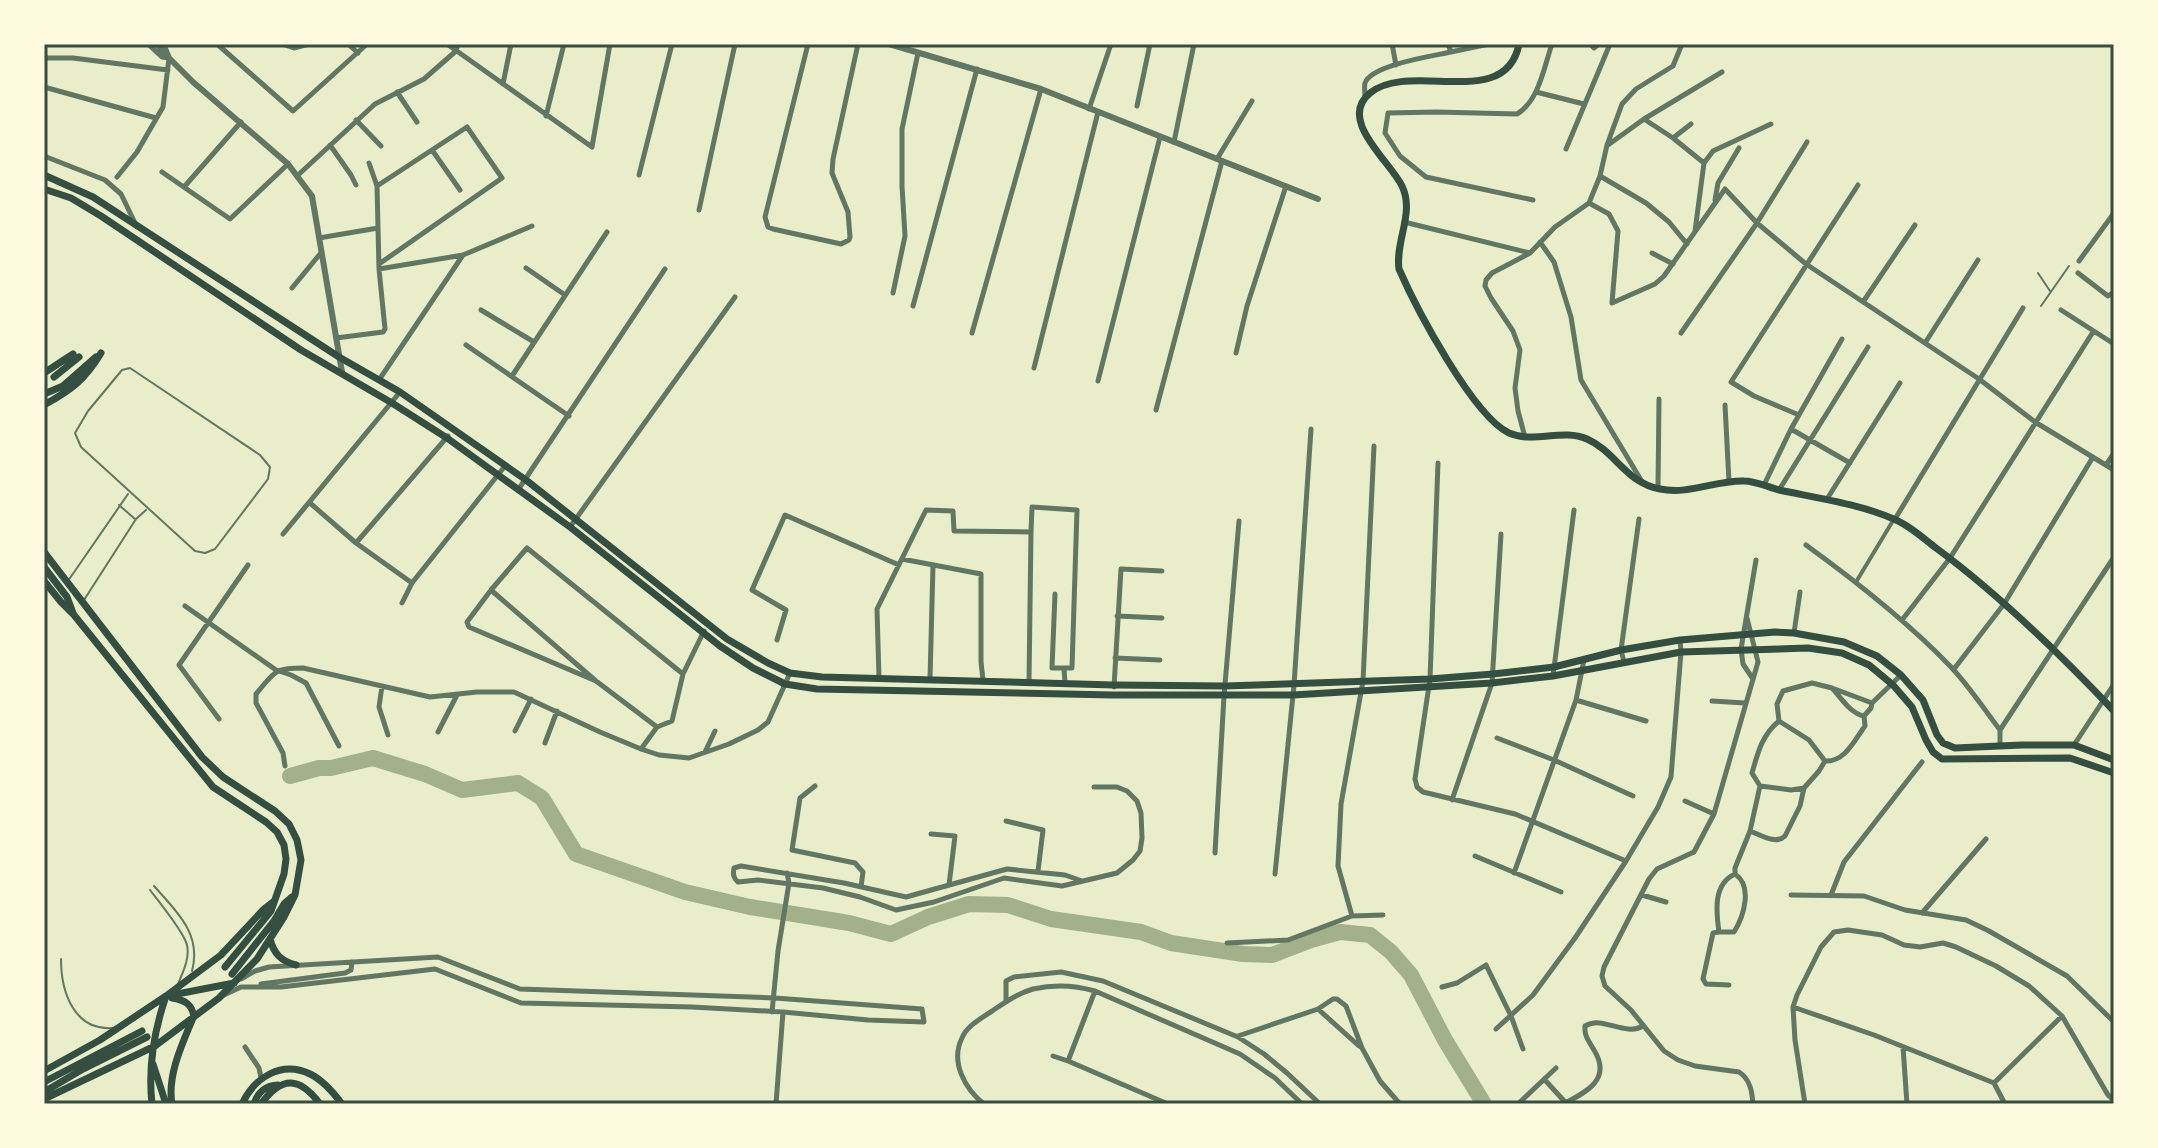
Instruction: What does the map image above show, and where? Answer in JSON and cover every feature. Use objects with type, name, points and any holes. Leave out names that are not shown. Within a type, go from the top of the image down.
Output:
[{"type":"main road","points":[[1519,44],[1514,61],[1489,78],[1474,83],[1407,80],[1384,85],[1365,97],[1359,109],[1366,136],[1404,190],[1407,202],[1397,256],[1399,269],[1455,374],[1490,418],[1508,433],[1525,437],[1572,434],[1589,439],[1626,472],[1658,489],[1675,492],[1745,481],[1827,499],[1895,519],[1950,558],[2004,604],[2114,711]]},
{"type":"main road","points":[[44,175],[78,188],[339,357],[400,392],[577,518],[708,625],[768,663],[790,673],[822,677],[1225,686],[1492,679]]},
{"type":"main road","points":[[44,189],[71,198],[101,216],[301,350],[447,438],[570,527],[703,633],[753,668],[785,684],[817,689],[1293,695],[1429,688],[1583,670],[1681,652],[1808,648],[1842,653],[1869,665],[1893,685],[1912,707],[1926,740],[1942,759],[2070,758],[2114,773]]},
{"type":"main road","points":[[209,289],[217,277]]},
{"type":"main road","points":[[44,394],[63,386],[101,353],[80,382],[44,405]]},
{"type":"main road","points":[[44,373],[76,355],[54,377]]},
{"type":"main road","points":[[44,552],[202,757],[223,777],[275,811],[289,824],[297,840],[301,860],[295,895],[284,917],[257,959],[219,998],[155,1046],[44,1099]]},
{"type":"main road","points":[[44,567],[67,597],[74,615]]},
{"type":"main road","points":[[44,581],[213,787],[266,822],[277,832],[284,845],[284,874],[271,911],[225,967]]},
{"type":"main road","points":[[1554,671],[1621,650],[1680,640],[1794,633],[1844,642],[1877,656],[1901,675],[1923,700],[1937,735],[1943,743],[1955,748],[2074,745],[2114,760]]},
{"type":"main road","points":[[232,974],[284,904],[295,895]]},
{"type":"main road","points":[[44,1071],[166,996],[221,955],[273,902]]},
{"type":"main road","points":[[270,939],[279,957],[296,965]]},
{"type":"main road","points":[[166,996],[236,982]]},
{"type":"main road","points":[[166,996],[189,1004],[194,1017],[183,1040],[170,1086],[169,1104]]},
{"type":"main road","points":[[152,1104],[152,1062],[166,996]]},
{"type":"main road","points":[[44,1082],[144,1034],[44,1092]]},
{"type":"main road","points":[[152,1062],[169,1104]]},
{"type":"main road","points":[[242,1104],[261,1078],[282,1070],[309,1073],[332,1091],[342,1104]]},
{"type":"main road","points":[[254,1104],[266,1088],[295,1083],[311,1091],[320,1104]]},
{"type":"main road","points":[[261,1104],[279,1085]]},
{"type":"street","points":[[148,44],[162,57],[169,58]]},
{"type":"street","points":[[156,44],[288,164],[312,196],[342,372]]},
{"type":"street","points":[[117,177],[137,152],[163,107],[169,58],[163,44]]},
{"type":"street","points":[[217,44],[293,111],[367,44]]},
{"type":"street","points":[[282,44],[294,48],[309,44]]},
{"type":"street","points":[[348,44],[358,53]]},
{"type":"street","points":[[447,44],[457,47],[546,116],[592,147],[610,44]]},
{"type":"street","points":[[503,84],[511,44]]},
{"type":"street","points":[[546,116],[564,44]]},
{"type":"street","points":[[639,175],[672,44]]},
{"type":"street","points":[[699,210],[735,44]]},
{"type":"street","points":[[808,44],[765,217],[768,227],[773,229],[841,244],[850,237],[848,212],[832,173],[833,159],[858,44]]},
{"type":"street","points":[[889,44],[1041,89],[1318,199]]},
{"type":"street","points":[[1089,109],[1111,44]]},
{"type":"street","points":[[1137,106],[1150,44]]},
{"type":"street","points":[[1174,142],[1194,44]]},
{"type":"street","points":[[1392,44],[1396,65]]},
{"type":"street","points":[[1448,44],[1451,52]]},
{"type":"street","points":[[1365,97],[1366,80],[1379,71],[1489,44]]},
{"type":"street","points":[[1533,200],[1426,177],[1400,156],[1385,133],[1388,113],[1517,114],[1525,109],[1536,92],[1552,44]]},
{"type":"street","points":[[1590,44],[1594,48],[1599,44]]},
{"type":"street","points":[[1566,149],[1610,44]]},
{"type":"street","points":[[1525,437],[1515,388],[1520,350],[1513,331],[1485,286],[1486,280],[1492,273],[1530,253],[1555,227],[1589,203],[1622,104],[1636,89],[1673,66],[1682,44]]},
{"type":"street","points":[[297,176],[375,104],[424,79],[457,47]]},
{"type":"street","points":[[893,293],[905,236],[902,129],[919,52]]},
{"type":"street","points":[[44,58],[73,58],[168,70]]},
{"type":"street","points":[[913,306],[977,69]]},
{"type":"street","points":[[1607,145],[1722,72]]},
{"type":"street","points":[[44,87],[156,118]]},
{"type":"street","points":[[972,333],[1041,89]]},
{"type":"street","points":[[397,92],[417,122]]},
{"type":"street","points":[[1536,92],[1584,104]]},
{"type":"street","points":[[1156,410],[1220,160],[1252,101]]},
{"type":"street","points":[[1034,368],[1098,112]]},
{"type":"street","points":[[1644,119],[1704,163]]},
{"type":"street","points":[[356,120],[381,146]]},
{"type":"street","points":[[184,187],[241,122]]},
{"type":"street","points":[[1673,138],[1691,124]]},
{"type":"street","points":[[1694,236],[1704,163],[1713,151],[1771,124]]},
{"type":"street","points":[[377,186],[467,127],[502,178],[379,267]]},
{"type":"street","points":[[1098,381],[1160,137]]},
{"type":"street","points":[[1681,333],[1757,223],[1807,142]]},
{"type":"street","points":[[330,145],[356,185]]},
{"type":"street","points":[[1714,205],[1718,183],[1739,148]]},
{"type":"street","points":[[432,150],[460,190]]},
{"type":"street","points":[[44,156],[111,184],[127,204],[135,224]]},
{"type":"street","points":[[336,338],[384,331],[377,186],[369,163]]},
{"type":"street","points":[[162,172],[230,219],[288,164]]},
{"type":"street","points":[[1600,176],[1646,203],[1669,222],[1687,244]]},
{"type":"street","points":[[1799,415],[1754,396],[1731,382],[1858,185]]},
{"type":"street","points":[[1236,353],[1247,306],[1286,186]]},
{"type":"street","points":[[1589,203],[1609,214],[1618,231],[1612,303],[1655,284],[1664,276],[1725,189],[1757,223],[1806,264],[1979,379],[2035,422],[2114,470]]},
{"type":"street","points":[[2079,261],[2114,213]]},
{"type":"street","points":[[1404,222],[1530,253]]},
{"type":"street","points":[[1863,302],[1915,225]]},
{"type":"street","points":[[379,267],[463,255],[532,226]]},
{"type":"street","points":[[318,239],[378,228]]},
{"type":"street","points":[[512,376],[607,232]]},
{"type":"street","points":[[1540,242],[1554,262],[1571,317],[1581,380],[1644,484]]},
{"type":"street","points":[[1652,253],[1673,264]]},
{"type":"street","points":[[292,288],[320,254]]},
{"type":"street","points":[[379,380],[463,255]]},
{"type":"street","points":[[1925,343],[1978,260]]},
{"type":"street","points":[[526,268],[565,295]]},
{"type":"street","points":[[518,490],[665,269]]},
{"type":"street","points":[[2078,273],[2108,296],[2114,292]]},
{"type":"street","points":[[570,527],[735,297]]},
{"type":"street","points":[[1856,582],[2023,308]]},
{"type":"street","points":[[481,310],[534,342]]},
{"type":"street","points":[[2061,310],[2114,344]]},
{"type":"street","points":[[1902,620],[1950,558],[2093,332]]},
{"type":"street","points":[[1764,486],[1791,429],[1842,339]]},
{"type":"street","points":[[466,345],[569,416]]},
{"type":"street","points":[[1779,490],[1868,347]]},
{"type":"street","points":[[1827,499],[1900,383]]},
{"type":"street","points":[[283,534],[400,392]]},
{"type":"street","points":[[1658,489],[1659,399]]},
{"type":"street","points":[[1725,405],[1729,483]]},
{"type":"street","points":[[356,543],[454,429]]},
{"type":"street","points":[[1275,874],[1294,685],[1311,429]]},
{"type":"street","points":[[1791,429],[1850,463]]},
{"type":"street","points":[[1352,916],[1338,866],[1341,804],[1363,681],[1374,446]]},
{"type":"street","points":[[2106,465],[2114,453]]},
{"type":"street","points":[[1954,669],[2004,604],[2093,457]]},
{"type":"street","points":[[1438,463],[1430,679],[1415,779],[1417,787],[1423,792],[1452,800],[1515,814],[1626,861]]},
{"type":"street","points":[[402,603],[412,583],[505,466]]},
{"type":"street","points":[[310,503],[356,543],[412,583]]},
{"type":"street","points":[[1029,682],[1032,507],[1077,510],[1072,668],[1052,668],[1055,594]]},
{"type":"street","points":[[879,678],[877,609],[926,510],[953,511],[954,531],[1031,532]]},
{"type":"street","points":[[1554,671],[1574,510]]},
{"type":"street","points":[[777,640],[786,610],[752,590],[785,515],[900,562],[981,574],[983,680]]},
{"type":"street","points":[[1624,662],[1621,650],[1639,519]]},
{"type":"street","points":[[1215,853],[1239,521]]},
{"type":"street","points":[[1452,800],[1492,679],[1501,534]]},
{"type":"street","points":[[1806,545],[1902,620],[1954,669],[2000,730]]},
{"type":"street","points":[[596,681],[469,627],[467,622],[527,548],[683,674]]},
{"type":"street","points":[[2000,747],[2000,730],[2114,557]]},
{"type":"street","points":[[1753,680],[1743,664],[1741,649],[1756,560]]},
{"type":"street","points":[[219,719],[179,665],[248,565]]},
{"type":"street","points":[[930,679],[933,565]]},
{"type":"street","points":[[1114,695],[1121,569],[1162,571]]},
{"type":"street","points":[[491,590],[596,681],[657,727]]},
{"type":"street","points":[[1794,633],[1800,592]]},
{"type":"street","points":[[185,606],[276,670],[306,683],[339,746]]},
{"type":"street","points":[[1117,616],[1162,618]]},
{"type":"street","points":[[1747,618],[1758,662],[1714,814],[1694,852],[1657,869],[1602,976],[1605,986],[1631,1010],[1664,1051],[1695,1066],[1739,1072],[1749,1082],[1753,1104]]},
{"type":"street","points":[[641,749],[657,727],[672,721],[683,674],[708,625]]},
{"type":"street","points":[[1496,1029],[1533,995],[1575,938],[1658,807],[1671,777],[1680,640]]},
{"type":"street","points":[[1115,658],[1160,660]]},
{"type":"street","points":[[1514,873],[1576,700],[1584,660]]},
{"type":"street","points":[[285,766],[283,753],[256,703],[256,694],[276,670],[303,668],[430,697],[514,692],[641,749],[659,755],[689,758],[745,737],[768,722],[790,673]]},
{"type":"street","points":[[1064,668],[1065,684]]},
{"type":"street","points":[[1825,761],[1843,757],[1865,726],[1864,716],[1872,703],[1901,675]]},
{"type":"street","points":[[1779,721],[1777,704],[1783,691],[1812,683],[1872,703]]},
{"type":"street","points":[[2074,745],[2114,684]]},
{"type":"street","points":[[382,686],[379,707],[388,735]]},
{"type":"street","points":[[1832,688],[1850,708],[1864,716]]},
{"type":"street","points":[[438,732],[457,694]]},
{"type":"street","points":[[515,731],[531,699]]},
{"type":"street","points":[[1576,700],[1646,721]]},
{"type":"street","points":[[1712,701],[1745,703]]},
{"type":"street","points":[[545,743],[557,711]]},
{"type":"street","points":[[1779,721],[1809,740],[1825,761]]},
{"type":"street","points":[[1735,874],[1750,831],[1760,786],[1752,773],[1769,729],[1779,721]]},
{"type":"street","points":[[704,753],[715,731]]},
{"type":"street","points":[[1497,738],[1633,796]]},
{"type":"street","points":[[1750,831],[1781,840],[1800,806],[1804,788],[1825,761]]},
{"type":"street","points":[[1831,895],[1844,862],[1922,762]]},
{"type":"street","points":[[815,786],[800,798],[792,850],[855,863],[863,872],[861,887]]},
{"type":"street","points":[[1760,786],[1791,790],[1804,788]]},
{"type":"street","points":[[1082,881],[1065,875],[1007,869],[906,897],[741,866],[734,868],[733,873],[738,882],[758,880],[823,888],[896,910],[934,902],[1004,878],[1062,886],[1117,873],[1140,851],[1141,813],[1137,801],[1127,791],[1117,787],[1094,787]]},
{"type":"street","points":[[1685,801],[1714,814]]},
{"type":"street","points":[[1006,821],[1043,830],[1038,871]]},
{"type":"street","points":[[931,834],[955,836],[949,885]]},
{"type":"street","points":[[1921,914],[1986,839]]},
{"type":"street","points":[[1475,856],[1561,892]]},
{"type":"street","points":[[772,1012],[789,883],[787,873]]},
{"type":"street","points":[[1719,932],[1716,912],[1720,889],[1727,877],[1735,874],[1740,876],[1747,890],[1739,924],[1734,932],[1713,933],[1703,979],[1706,984],[1729,985]]},
{"type":"street","points":[[884,907],[890,900],[888,894]]},
{"type":"street","points":[[1642,895],[1666,902]]},
{"type":"street","points":[[1791,895],[1864,896],[1921,914],[1966,920],[2067,976],[2114,1022]]},
{"type":"street","points":[[1227,943],[1288,940],[1352,916],[1383,915]]},
{"type":"street","points":[[1805,1104],[1793,1007],[1821,947],[1834,932],[1848,930],[1882,935],[1904,945],[1920,947],[1943,943],[1956,947],[2029,986],[2062,1016],[2108,1095],[2114,1100]]},
{"type":"street","points":[[236,982],[269,967],[438,957],[520,989],[775,998],[922,1009],[924,1022],[692,1007],[521,1003],[435,969],[281,987],[253,986]]},
{"type":"street","points":[[219,998],[241,987],[345,973],[351,970],[352,962]]},
{"type":"street","points":[[1442,987],[1457,983],[1486,965],[1523,1049]]},
{"type":"street","points":[[1006,1001],[1005,988],[1009,979],[1061,972],[1103,981],[1238,1037],[1276,1063],[1320,1104]]},
{"type":"street","points":[[984,1104],[963,1081],[959,1065],[962,1037],[969,1028],[1006,1001],[1049,986],[1075,986],[1095,991],[1240,1054],[1275,1078],[1302,1104]]},
{"type":"street","points":[[553,990],[553,1005]]},
{"type":"street","points":[[1068,1061],[1095,991]]},
{"type":"street","points":[[1238,1037],[1318,1009],[1333,999],[1341,1001],[1380,1081],[1400,1104]]},
{"type":"street","points":[[1793,1007],[1994,1083],[2005,1104]]},
{"type":"street","points":[[1318,1009],[1362,1048]]},
{"type":"street","points":[[776,1104],[783,1012]]},
{"type":"street","points":[[1994,1083],[2062,1016]]},
{"type":"street","points":[[1544,1079],[1565,1103],[1589,1090],[1600,1076],[1600,1060],[1586,1038],[1585,1026],[1593,1022],[1629,1031],[1643,1026]]},
{"type":"street","points":[[245,1047],[259,1068],[261,1078]]},
{"type":"street","points":[[1903,1047],[1907,1104]]},
{"type":"street","points":[[1053,1056],[1168,1104]]},
{"type":"street","points":[[1520,1102],[1556,1068]]},
{"type":"lane","points":[[2041,306],[2069,266]]},
{"type":"lane","points":[[2038,273],[2051,292]]},
{"type":"lane","points":[[130,368],[260,455],[270,467],[268,479],[222,542],[205,553],[195,551],[147,509],[81,447],[75,433],[88,411],[122,370],[130,368]]},
{"type":"lane","points":[[67,582],[130,493]]},
{"type":"lane","points":[[119,505],[136,519]]},
{"type":"lane","points":[[83,601],[136,519],[147,509]]},
{"type":"lane","points":[[154,886],[194,939],[191,976]]},
{"type":"lane","points":[[150,890],[187,945],[185,966],[176,988]]},
{"type":"lane","points":[[61,959],[65,994],[72,1009],[84,1021],[103,1029],[118,1028]]},
{"type":"waterway","points":[[290,776],[373,758],[425,774],[462,790],[518,783],[542,798],[576,854],[685,892],[891,934],[928,917],[969,904],[1008,905],[1051,919],[1141,932],[1171,943],[1243,954],[1272,955],[1340,932],[1370,935],[1391,952],[1411,975],[1445,1040],[1484,1104]]}]
